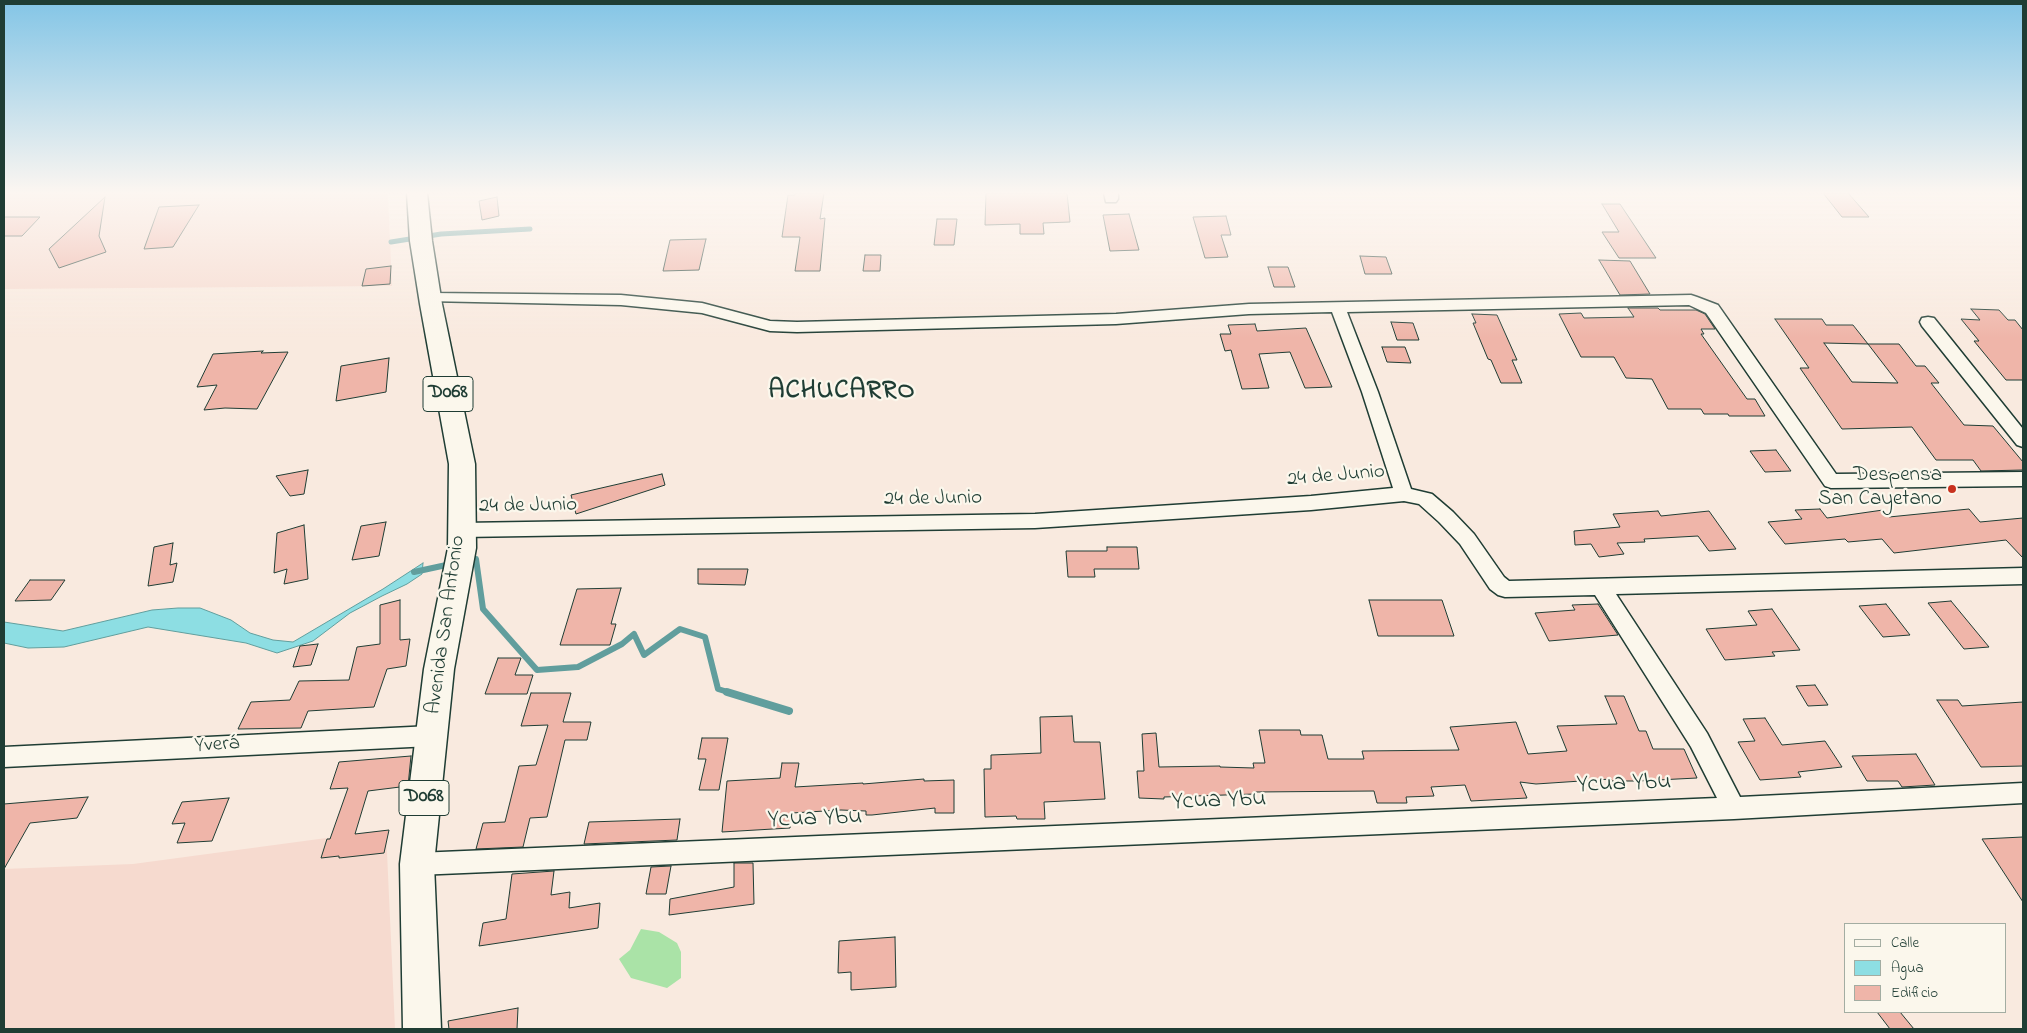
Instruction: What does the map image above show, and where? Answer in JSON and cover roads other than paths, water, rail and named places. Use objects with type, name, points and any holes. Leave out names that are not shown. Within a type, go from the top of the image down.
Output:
[{"type":"main road","name":"Avenida San Antonio","points":[[421,241],[462,464],[461,549],[439,669],[418,864],[422,1029]]},
{"type":"street","points":[[431,298],[621,300],[702,308],[770,326],[797,327],[1116,319],[1249,309],[1691,300],[1712,309],[1831,480],[2023,478]]},
{"type":"street","points":[[1338,308],[1370,392],[1404,494],[1425,499],[1446,517],[1467,540],[1497,583],[1505,589],[2023,576]]},
{"type":"street","points":[[1928,322],[2023,441]]},
{"type":"street","name":"24 de Junio","points":[[461,549],[1035,521],[1310,503],[1404,494]]},
{"type":"street","points":[[1600,586],[1699,740],[1734,808]]},
{"type":"street","name":"Yverá","points":[[4,757],[431,736]]},
{"type":"street","name":"Ycua Ybu","points":[[418,864],[1734,808],[2023,793]]},
{"type":"water","points":[[423,563],[422,574],[407,584],[350,613],[313,641],[277,653],[246,643],[148,627],[64,647],[28,648],[4,643],[4,622],[63,631],[152,610],[178,608],[200,608],[231,620],[250,633],[273,640],[293,642]]},
{"type":"waterway","points":[[391,242],[396,241]]},
{"type":"waterway","points":[[466,561],[476,559],[483,609],[537,670],[578,667],[622,644],[634,634],[644,655],[680,629],[705,637],[718,689],[731,693]]},
{"type":"waterway","points":[[414,572],[451,564]]},
{"type":"waterway","points":[[727,692],[789,711]]},
{"type":"place","name":"Despensa San Cayetano","points":[[1952,489]]},
{"type":"district","name":"ACHUCARRO","points":[[842,393]]}]
